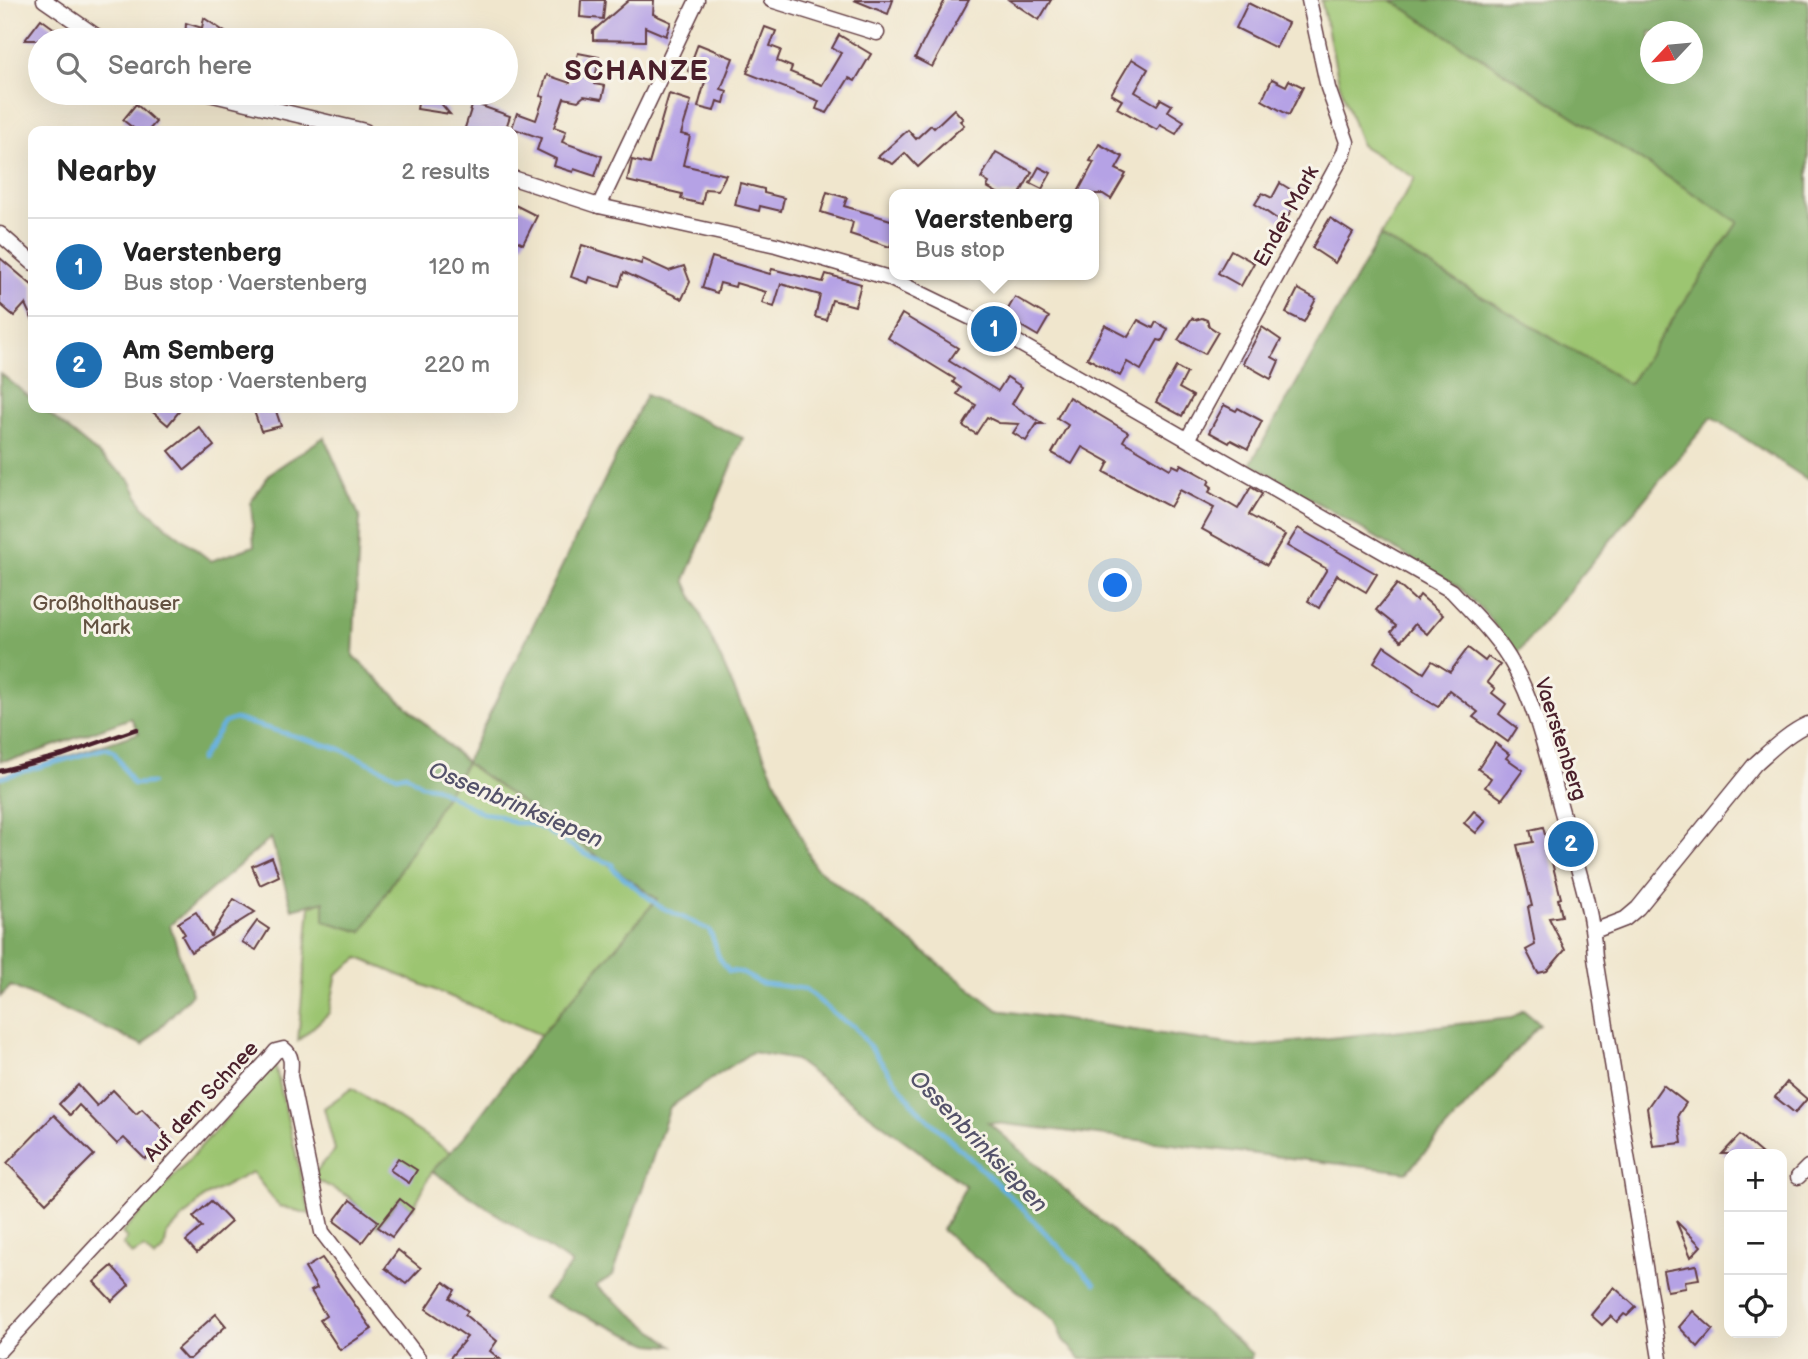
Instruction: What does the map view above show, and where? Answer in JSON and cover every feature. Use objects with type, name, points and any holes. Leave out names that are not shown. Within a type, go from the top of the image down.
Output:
[{"type":"street","points":[[44,0],[85,28]]},
{"type":"street","points":[[599,206],[697,0]]},
{"type":"street","points":[[771,0],[877,33]]},
{"type":"street","name":"Ender Mark","points":[[1188,438],[1344,153],[1347,142],[1328,88],[1309,0]]},
{"type":"street","points":[[256,105],[344,126]]},
{"type":"street","name":"Vaerstenberg","points":[[518,180],[599,206],[776,245],[889,278]]},
{"type":"street","points":[[0,234],[28,258]]},
{"type":"street","name":"Vaerstenberg","points":[[893,280],[994,329],[1452,591],[1482,622],[1512,662],[1526,691],[1541,735],[1594,931],[1595,958],[1660,1359]]},
{"type":"street","points":[[1594,931],[1625,919],[1638,908],[1755,764],[1775,746],[1808,724]]},
{"type":"street","name":"Auf dem Schnee","points":[[0,1350],[271,1056],[284,1049],[289,1052],[291,1059],[290,1076],[320,1228],[418,1359]]},
{"type":"green space","points":[[1321,0],[1391,0],[1739,222],[1629,384],[1380,236],[1415,178],[1361,145],[1339,82]]},
{"type":"green space","points":[[1391,0],[1808,0],[1808,480],[1712,417],[1517,654],[1485,613],[1459,587],[1251,463],[1380,236],[1629,384],[1738,222]]},
{"type":"green space","name":"Großholthauser Mark","points":[[0,373],[28,396],[28,413],[48,413],[130,480],[143,506],[211,561],[254,546],[251,502],[269,474],[324,437],[360,518],[353,656],[466,762],[646,395],[743,438],[685,580],[814,866],[998,1010],[1249,1047],[1512,1018],[1523,1010],[1540,1024],[1407,1172],[988,1122],[1252,1354],[1251,1359],[1081,1359],[1063,1340],[1055,1321],[942,1230],[966,1186],[795,1060],[752,1052],[670,1107],[613,1275],[596,1286],[673,1346],[650,1344],[544,1298],[572,1264],[432,1171],[459,1143],[541,1035],[657,899],[466,763],[362,932],[324,921],[324,901],[292,909],[271,838],[170,925],[192,994],[143,1045],[11,986],[0,997],[0,776],[139,733],[131,718],[20,758],[0,761]]},
{"type":"green space","points":[[466,763],[511,795],[690,892],[654,903],[541,1035],[359,958],[337,974],[329,1013],[298,1041],[310,906],[324,901],[362,931]]},
{"type":"green space","points":[[275,1065],[310,1214],[279,1206],[252,1172],[204,1197],[167,1234],[164,1250],[154,1258],[144,1248],[132,1255],[123,1244],[127,1239],[122,1233]]},
{"type":"green space","points":[[352,1088],[450,1152],[432,1171],[413,1209],[399,1199],[378,1227],[348,1196],[311,1177],[335,1150],[324,1108]]},
{"type":"building","points":[[581,0],[605,0],[603,19],[580,17]]},
{"type":"building","points":[[629,0],[654,0],[653,14],[671,22],[666,36],[645,27],[645,41],[593,40],[593,31]]},
{"type":"building","points":[[854,0],[893,0],[888,14]]},
{"type":"building","points":[[945,0],[969,0],[932,67],[915,58]]},
{"type":"building","points":[[1009,0],[1051,0],[1039,20]]},
{"type":"building","points":[[1248,3],[1288,23],[1276,48],[1236,28]]},
{"type":"building","points":[[204,18],[219,28],[202,28]]},
{"type":"building","points":[[41,19],[53,28],[34,28]]},
{"type":"building","points":[[186,23],[202,28],[186,28]]},
{"type":"building","points":[[765,27],[776,31],[770,46],[781,50],[777,61],[792,67],[790,72],[822,85],[841,53],[832,48],[839,35],[871,54],[855,81],[849,78],[827,113],[816,109],[819,101],[747,73]]},
{"type":"building","points":[[698,44],[733,58],[721,89],[727,91],[724,103],[717,101],[714,111],[698,107],[706,78],[688,71]]},
{"type":"building","points":[[578,53],[599,57],[594,84],[605,86],[602,99],[584,96],[578,101],[564,98],[554,127],[566,131],[562,142],[602,156],[595,176],[554,166],[556,159],[537,150],[541,138],[513,126],[517,113],[536,120],[544,97],[540,96],[547,75],[570,83]]},
{"type":"building","points":[[1132,59],[1148,69],[1135,92],[1157,105],[1161,99],[1172,105],[1168,111],[1184,121],[1176,134],[1160,125],[1157,130],[1117,108],[1122,100],[1111,94]]},
{"type":"building","points":[[1272,79],[1286,86],[1289,80],[1303,87],[1289,115],[1262,100]]},
{"type":"building","points":[[669,94],[691,101],[681,134],[690,136],[683,165],[726,175],[718,190],[705,189],[702,204],[681,199],[682,194],[627,181],[632,160],[649,164]]},
{"type":"building","points":[[137,105],[156,122],[152,126],[131,126],[123,120]]},
{"type":"building","points":[[418,105],[442,105],[450,114],[417,109]]},
{"type":"building","points":[[472,105],[510,116],[507,126],[466,126]]},
{"type":"building","points":[[954,109],[963,119],[960,121],[964,125],[918,167],[905,153],[893,164],[878,157],[908,130],[916,139],[931,125],[934,128]]},
{"type":"building","points":[[1099,144],[1123,157],[1116,169],[1126,174],[1111,199],[1099,194],[1099,189],[1080,189],[1094,162],[1090,161]]},
{"type":"building","points":[[996,152],[1032,172],[1023,189],[990,189],[987,187],[989,183],[981,178]]},
{"type":"building","points":[[1039,167],[1051,173],[1042,189],[1030,183]]},
{"type":"building","points":[[740,183],[784,198],[781,211],[760,206],[759,211],[735,205]]},
{"type":"building","points":[[1280,183],[1301,196],[1283,223],[1255,204],[1262,193],[1272,198]]},
{"type":"building","points":[[827,192],[847,198],[844,206],[889,220],[889,247],[850,234],[853,222],[821,212]]},
{"type":"building","points":[[518,206],[537,216],[523,244],[518,242]]},
{"type":"building","points":[[1330,218],[1353,233],[1335,263],[1312,248]]},
{"type":"building","points":[[582,245],[641,264],[643,259],[669,271],[684,266],[690,282],[682,299],[624,272],[619,286],[590,277],[588,283],[571,277]]},
{"type":"building","points":[[1231,250],[1254,263],[1241,286],[1218,273]]},
{"type":"building","points":[[712,257],[770,274],[772,269],[823,282],[826,274],[861,284],[855,306],[832,300],[826,320],[815,317],[820,295],[781,284],[774,307],[762,303],[766,292],[736,283],[735,287],[720,283],[717,293],[702,288]]},
{"type":"building","points":[[0,258],[28,282],[28,310],[25,304],[14,316],[0,304]]},
{"type":"building","points":[[1298,289],[1316,299],[1304,322],[1286,313]]},
{"type":"building","points":[[1015,297],[1049,317],[1038,336],[1004,316]]},
{"type":"building","points":[[902,314],[958,348],[949,361],[998,391],[1007,377],[1022,387],[1012,404],[1043,424],[1037,424],[1026,441],[1013,433],[1019,424],[999,423],[987,417],[976,434],[963,426],[976,405],[957,394],[961,388],[953,382],[955,379],[888,338]]},
{"type":"building","points":[[1192,318],[1207,320],[1209,326],[1218,332],[1205,354],[1178,340]]},
{"type":"building","points":[[1138,320],[1153,328],[1156,322],[1168,329],[1162,341],[1158,340],[1141,370],[1127,362],[1120,376],[1087,358],[1105,325],[1128,337]]},
{"type":"building","points":[[1262,327],[1281,340],[1272,357],[1279,361],[1271,379],[1243,363]]},
{"type":"building","points":[[1176,367],[1187,373],[1179,388],[1193,396],[1182,416],[1156,402]]},
{"type":"building","points":[[1069,397],[1128,432],[1123,441],[1170,469],[1173,465],[1179,468],[1181,464],[1210,480],[1208,484],[1212,487],[1209,492],[1238,509],[1251,487],[1262,494],[1249,515],[1285,535],[1267,565],[1202,529],[1214,508],[1180,490],[1170,507],[1104,472],[1109,462],[1082,447],[1072,464],[1052,453],[1068,425],[1057,418]]},
{"type":"building","points":[[1224,405],[1236,411],[1238,408],[1262,421],[1248,449],[1209,432]]},
{"type":"building","points":[[154,413],[178,413],[168,425]]},
{"type":"building","points":[[255,413],[277,413],[281,426],[261,431]]},
{"type":"building","points":[[199,427],[214,446],[185,470],[169,451]]},
{"type":"building","points":[[1298,528],[1377,574],[1366,592],[1337,575],[1319,608],[1308,601],[1327,569],[1287,546]]},
{"type":"building","points":[[1397,584],[1416,601],[1420,595],[1443,615],[1427,634],[1415,624],[1401,641],[1391,632],[1396,626],[1376,610]]},
{"type":"building","points":[[1384,646],[1424,673],[1432,661],[1450,672],[1468,648],[1485,661],[1488,657],[1500,665],[1487,682],[1495,689],[1492,693],[1506,704],[1499,714],[1517,728],[1508,742],[1473,717],[1478,712],[1449,690],[1438,707],[1413,692],[1414,690],[1374,662]]},
{"type":"building","points":[[1495,743],[1509,754],[1506,758],[1523,770],[1502,799],[1485,787],[1491,778],[1478,769]]},
{"type":"building","points":[[1474,811],[1486,821],[1476,833],[1464,823]]},
{"type":"building","points":[[1543,827],[1561,898],[1558,899],[1562,916],[1549,918],[1565,950],[1547,971],[1538,973],[1526,950],[1535,945],[1528,907],[1532,906],[1517,845],[1533,842],[1530,830]]},
{"type":"building","points":[[272,857],[279,876],[260,885],[252,866]]},
{"type":"building","points":[[234,899],[255,912],[191,952],[178,923],[196,912],[211,936]]},
{"type":"building","points":[[257,921],[269,929],[256,950],[242,942]]},
{"type":"building","points":[[1787,1082],[1807,1099],[1795,1113],[1775,1097]]},
{"type":"building","points":[[78,1085],[97,1106],[113,1090],[136,1114],[142,1109],[169,1136],[145,1159],[124,1138],[117,1144],[79,1105],[70,1115],[59,1104]]},
{"type":"building","points":[[1663,1085],[1686,1103],[1678,1115],[1682,1143],[1653,1146],[1647,1108]]},
{"type":"building","points":[[54,1115],[94,1155],[46,1203],[7,1163]]},
{"type":"building","points":[[1740,1135],[1756,1149],[1727,1149]]},
{"type":"building","points":[[398,1158],[417,1170],[409,1183],[390,1170]]},
{"type":"building","points":[[400,1199],[413,1209],[392,1237],[378,1227]]},
{"type":"building","points":[[350,1200],[378,1221],[362,1242],[334,1221]]},
{"type":"building","points":[[211,1201],[231,1222],[197,1253],[186,1241],[202,1227],[193,1217]]},
{"type":"building","points":[[1676,1221],[1701,1246],[1691,1257]]},
{"type":"building","points":[[398,1250],[421,1268],[406,1284],[385,1268]]},
{"type":"building","points":[[322,1258],[372,1329],[340,1350],[320,1320],[326,1316],[311,1291],[317,1288],[305,1268]]},
{"type":"building","points":[[1696,1265],[1699,1279],[1685,1281],[1686,1288],[1667,1291],[1663,1271]]},
{"type":"building","points":[[112,1266],[129,1285],[112,1301],[94,1282]]},
{"type":"building","points":[[444,1282],[455,1290],[450,1298],[468,1311],[465,1315],[497,1341],[490,1351],[500,1359],[449,1359],[467,1337],[426,1309]]},
{"type":"building","points":[[1614,1287],[1636,1307],[1617,1322],[1611,1316],[1602,1325],[1591,1315]]},
{"type":"building","points":[[1693,1311],[1713,1329],[1698,1347],[1679,1327]]},
{"type":"building","points":[[216,1314],[226,1326],[190,1359],[186,1359],[177,1349]]},
{"type":"waterway","name":"Ossenbrinksiepen","points":[[200,760],[224,723],[235,719],[340,749],[397,776],[406,774],[421,785],[435,787],[482,813],[498,815],[514,823],[527,823],[543,829],[587,855],[612,864],[613,869],[659,906],[709,930],[718,956],[729,971],[740,972],[760,983],[805,989],[842,1020],[854,1026],[917,1109],[1005,1191],[1095,1284]]},
{"type":"waterway","name":"Ossenbrinksiepen","points":[[0,778],[106,748],[114,752],[133,784],[152,783]]},
{"type":"railway","points":[[0,771],[63,755],[137,729]]},
{"type":"place","name":"Vaerstenberg","points":[[994,329]]},
{"type":"place","name":"Am Semberg","points":[[1571,844]]},
{"type":"district","name":"SCHANZE","points":[[637,70]]}]
